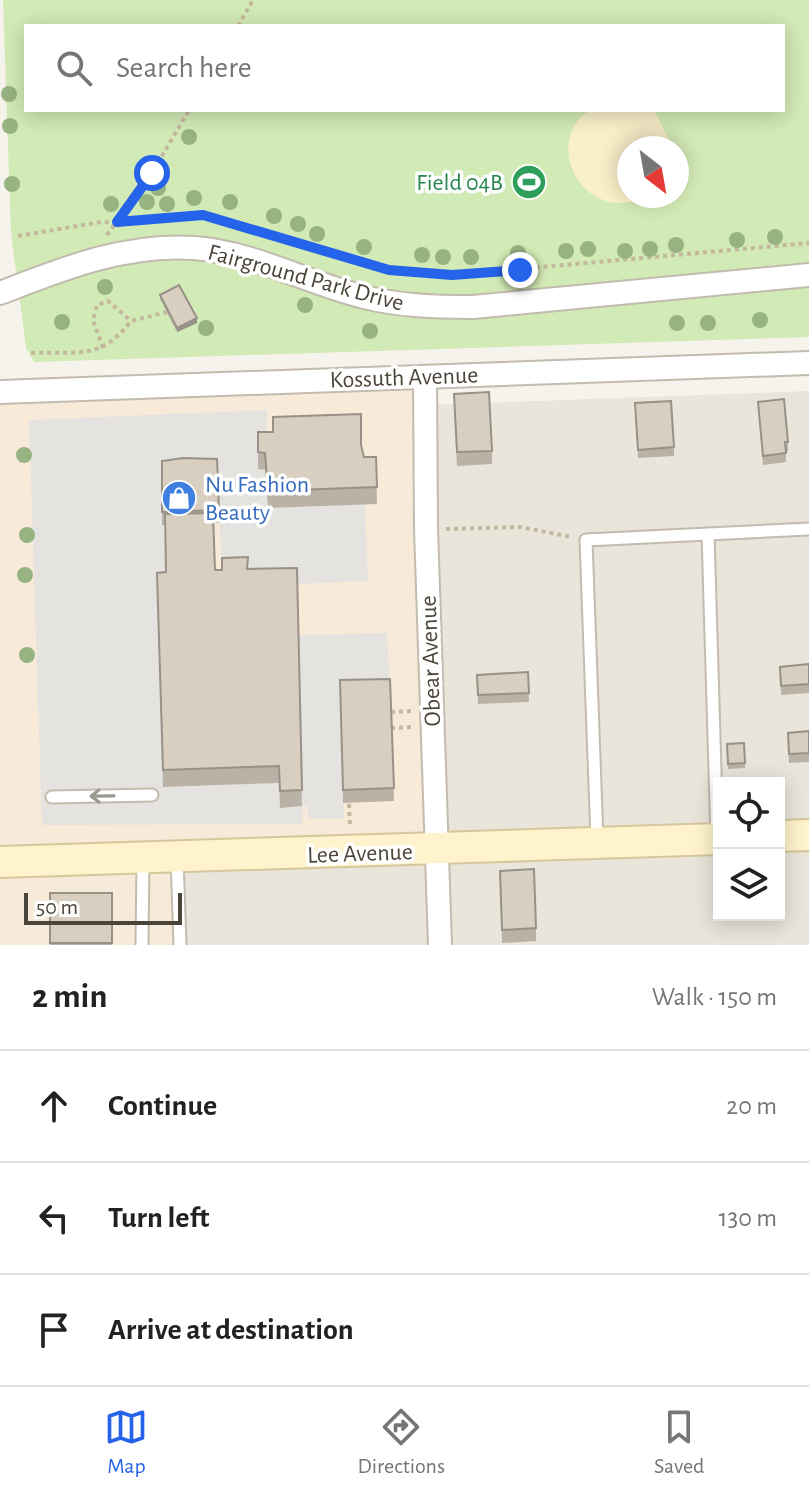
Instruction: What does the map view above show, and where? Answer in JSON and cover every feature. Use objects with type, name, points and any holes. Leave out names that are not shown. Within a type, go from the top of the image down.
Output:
[{"type":"street","name":"Fairground Park Drive","points":[[0,293],[91,260],[164,248],[223,252],[363,297],[436,307],[473,307],[809,275]]},
{"type":"street","name":"Kossuth Avenue","points":[[0,392],[809,363]]},
{"type":"street","name":"Obear Avenue","points":[[425,377],[426,529],[440,945]]},
{"type":"street","points":[[785,836],[809,835]]},
{"type":"street","name":"Lee Avenue","points":[[0,862],[713,839]]},
{"type":"lane","points":[[598,844],[586,540],[809,529]]},
{"type":"lane","points":[[708,534],[716,777]]},
{"type":"lane","points":[[52,797],[152,795]]},
{"type":"lane","points":[[177,858],[180,945]]},
{"type":"lane","points":[[142,945],[143,859]]},
{"type":"path","points":[[239,24],[253,0]]},
{"type":"path","points":[[105,239],[152,173],[188,112]]},
{"type":"path","points":[[18,236],[183,215],[221,218],[377,267],[452,275],[809,243]]},
{"type":"path","points":[[103,349],[93,320],[97,305],[108,301],[131,321]]},
{"type":"path","points":[[31,353],[103,349],[120,337],[131,321],[167,312]]},
{"type":"path","points":[[426,529],[520,527],[586,540]]},
{"type":"path","points":[[391,712],[415,711]]},
{"type":"path","points":[[391,728],[415,727]]},
{"type":"path","points":[[349,804],[350,830]]},
{"type":"shaded area","points":[[425,377],[436,850],[177,858],[178,945],[0,945],[0,391]]},
{"type":"shaded area","points":[[809,391],[809,945],[180,945],[177,858],[426,405]]},
{"type":"shaded area","points":[[267,410],[267,449],[258,450],[258,469],[265,470],[268,508],[365,504],[368,581],[297,584],[222,574],[217,473],[162,474],[166,589],[163,787],[279,783],[280,807],[298,635],[387,633],[390,692],[340,693],[344,818],[308,818],[308,807],[303,806],[302,824],[42,825],[29,420]]},
{"type":"green space","points":[[3,0],[809,0],[809,337],[34,362],[26,348],[11,233]]},
{"type":"sand","points":[[588,112],[655,112],[667,136],[617,136],[617,203],[603,200],[589,192],[578,180],[568,151],[570,135],[577,121]]},
{"type":"building","points":[[179,285],[197,318],[177,328],[160,295]]},
{"type":"building","points":[[489,392],[492,451],[457,452],[454,394]]},
{"type":"building","points":[[784,399],[788,442],[785,442],[786,453],[763,456],[758,402]]},
{"type":"building","points":[[671,401],[674,447],[638,450],[635,403]]},
{"type":"building","points":[[361,414],[361,445],[364,457],[376,457],[377,487],[268,491],[265,453],[258,452],[258,432],[273,432],[273,417]]},
{"type":"building","points":[[217,459],[219,510],[162,512],[162,461]]},
{"type":"building","points":[[213,513],[215,570],[222,570],[222,558],[248,557],[247,569],[297,568],[302,790],[280,791],[279,766],[163,770],[157,573],[166,572],[165,514]]},
{"type":"building","points":[[809,664],[809,684],[781,686],[780,667]]},
{"type":"building","points":[[528,672],[529,693],[478,695],[477,675]]},
{"type":"building","points":[[390,679],[394,788],[343,790],[340,680]]},
{"type":"building","points":[[809,731],[809,753],[789,754],[788,733]]},
{"type":"building","points":[[744,743],[745,763],[728,764],[727,744]]},
{"type":"building","points":[[534,869],[536,928],[502,930],[500,871]]},
{"type":"building","points":[[50,893],[112,893],[112,943],[50,943]]},
{"type":"place","name":"Field 04B","points":[[529,182]]},
{"type":"place","name":"Nu Fashion Beauty","points":[[179,498]]},
{"type":"route","points":[[152,173],[117,222],[203,215],[239,223],[389,270],[452,275],[520,270]]}]
